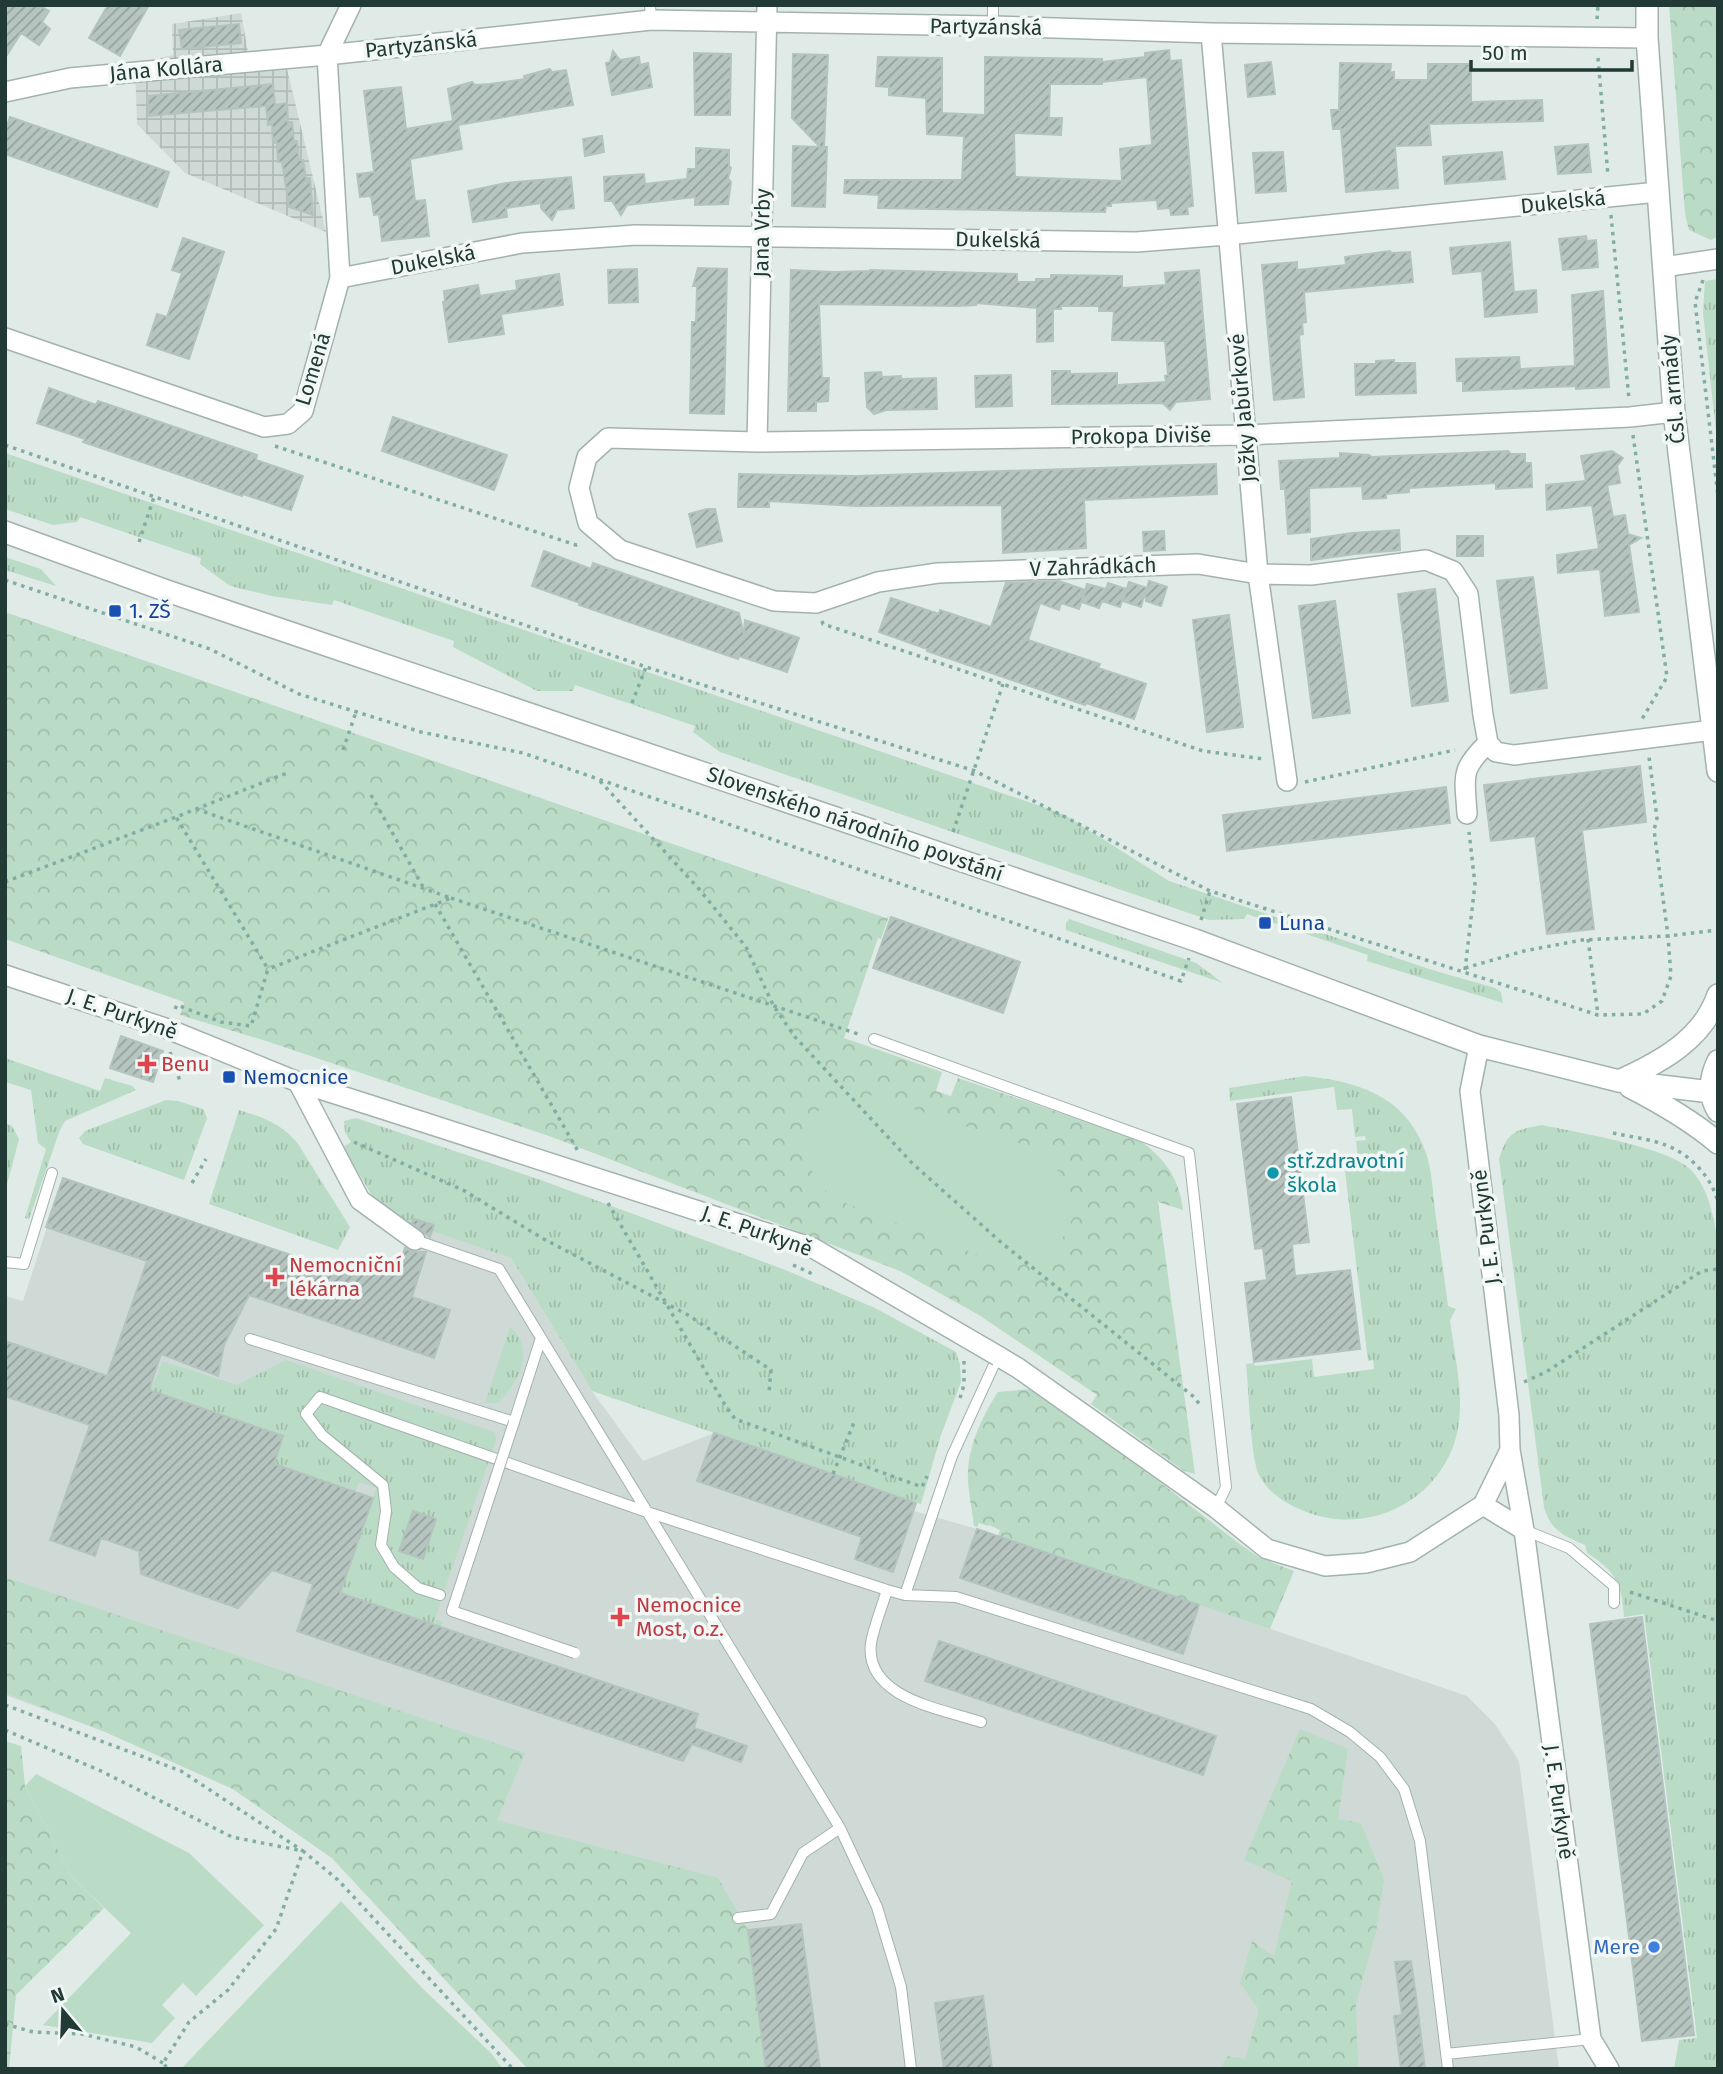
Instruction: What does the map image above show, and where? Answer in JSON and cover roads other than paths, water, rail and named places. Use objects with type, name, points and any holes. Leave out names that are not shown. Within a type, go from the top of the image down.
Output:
[{"type":"street","points":[[327,55],[351,5]]},
{"type":"street","name":"Čsl. armády","points":[[1647,5],[1647,38],[1674,412],[1718,771]]},
{"type":"street","name":"Partyzánská","points":[[327,55],[650,13],[766,14],[993,26],[1210,33],[1647,38]]},
{"type":"street","name":"Jana Vrby","points":[[757,442],[766,14]]},
{"type":"street","name":"Jožky Jabůrkové","points":[[1210,33],[1258,574],[1285,772]]},
{"type":"street","name":"Jána Kollára","points":[[5,92],[70,78],[327,55]]},
{"type":"street","name":"Lomená","points":[[5,338],[264,428],[288,424],[303,411],[340,278],[327,55]]},
{"type":"street","name":"Dukelská","points":[[340,278],[522,243],[636,235],[1136,242],[1658,192]]},
{"type":"street","points":[[1663,267],[1718,259]]},
{"type":"street","name":"Prokopa Diviše","points":[[608,438],[757,442],[1246,435],[1630,417],[1674,412]]},
{"type":"street","name":"V Zahrádkách","points":[[608,438],[587,457],[579,488],[588,523],[620,550],[774,601],[816,603],[878,582],[938,573],[1198,564],[1258,574],[1311,575],[1426,560],[1454,571],[1468,594],[1488,743]]},
{"type":"street","name":"Slovenského národního povstání","points":[[5,532],[167,591],[1195,940],[1479,1046],[1619,1081],[1714,1101]]},
{"type":"street","points":[[1467,814],[1464,771],[1472,758],[1488,743],[1496,752],[1514,755],[1713,730]]},
{"type":"street","name":"J. E. Purkyně","points":[[5,975],[168,1029],[298,1082],[813,1248],[1018,1368],[1216,1508],[1267,1549],[1325,1566],[1366,1563],[1410,1552],[1483,1505]]},
{"type":"street","points":[[1619,1081],[1656,1065],[1689,1040],[1713,1011],[1718,995]]},
{"type":"street","name":"J. E. Purkyně","points":[[1479,1046],[1470,1091],[1506,1391],[1510,1450],[1524,1530],[1591,2039],[1609,2069]]},
{"type":"street","points":[[1714,1101],[1712,1077],[1718,1061]]},
{"type":"street","points":[[1619,1081],[1660,1102],[1698,1126],[1718,1143]]},
{"type":"street","points":[[298,1082],[360,1200],[415,1240]]},
{"type":"street","points":[[1510,1450],[1483,1505],[1524,1530]]},
{"type":"lane","points":[[993,5],[993,26]]},
{"type":"lane","points":[[874,1039],[1189,1153],[1226,1487],[1216,1508]]},
{"type":"lane","points":[[5,1262],[24,1264],[52,1173]]},
{"type":"lane","points":[[415,1240],[499,1269],[840,1828],[877,1907],[901,1987],[911,2069]]},
{"type":"lane","points":[[541,1338],[452,1611],[575,1653]]},
{"type":"lane","points":[[250,1339],[514,1422]]},
{"type":"lane","points":[[905,1595],[951,1456],[998,1356]]},
{"type":"lane","points":[[440,1595],[418,1588],[394,1567],[381,1545],[386,1511],[383,1485],[322,1435],[306,1414],[320,1397],[647,1512],[887,1590],[905,1595],[956,1597],[1311,1709],[1350,1732],[1380,1757],[1405,1789],[1420,1841],[1448,2069]]},
{"type":"lane","points":[[1524,1530],[1569,1548],[1614,1586],[1614,1603]]},
{"type":"lane","points":[[887,1590],[871,1645],[875,1673],[895,1693],[981,1722]]},
{"type":"lane","points":[[738,1919],[771,1913],[803,1853],[840,1828]]},
{"type":"lane","points":[[1446,2054],[1591,2039]]},
{"type":"place","name":"1. ZŠ","points":[[115,611]]},
{"type":"place","name":"Luna","points":[[1265,923]]},
{"type":"place","name":"Benu","points":[[147,1064]]},
{"type":"place","name":"Nemocnice","points":[[229,1077]]},
{"type":"place","name":"stř.zdravotní škola","points":[[1273,1173]]},
{"type":"place","name":"Nemocniční lékárna","points":[[275,1277]]},
{"type":"place","name":"Nemocnice Most, o.z.","points":[[620,1617]]},
{"type":"place","name":"Mere","points":[[1654,1947]]}]
